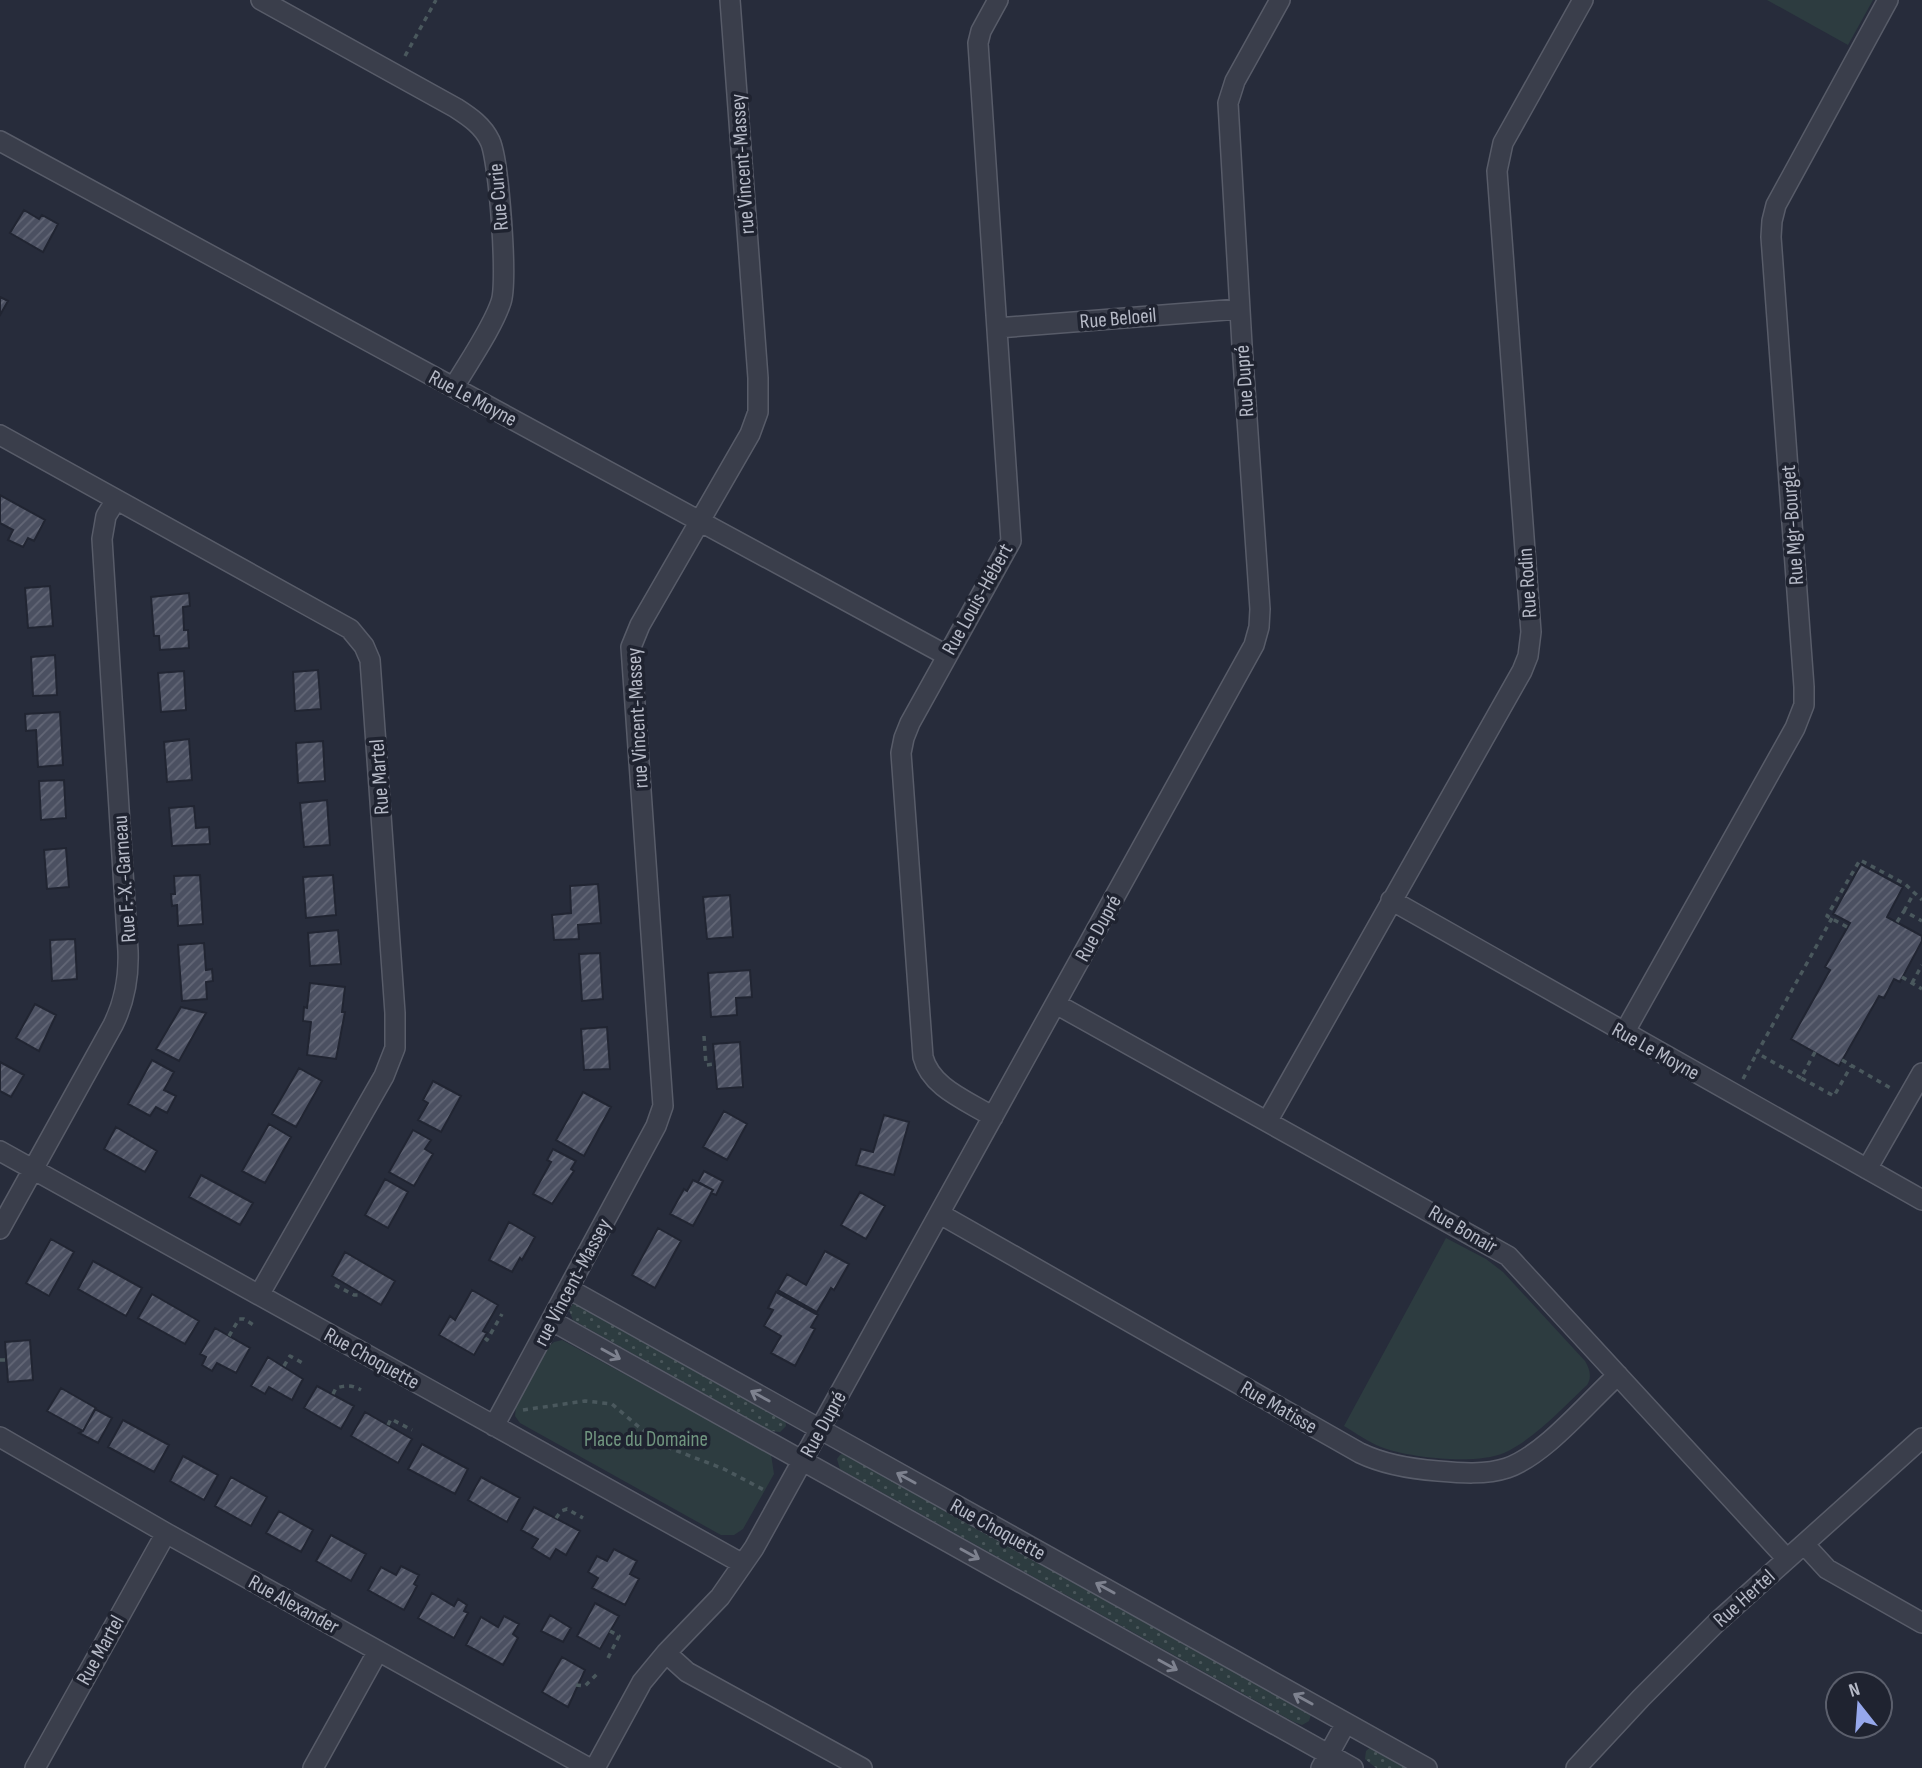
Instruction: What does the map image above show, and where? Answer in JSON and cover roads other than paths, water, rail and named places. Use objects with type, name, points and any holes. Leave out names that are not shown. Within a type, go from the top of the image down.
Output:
[{"type":"street","name":"Rue Curie","points":[[261,0],[456,108],[476,121],[490,141],[497,173],[504,292],[496,312],[454,387]]},
{"type":"street","name":"rue Vincent-Massey","points":[[494,1426],[656,1126],[663,1106],[631,647],[640,625],[757,420],[759,404],[730,0]]},
{"type":"street","name":"Rue Louis-Hébert","points":[[993,1117],[935,1080],[925,1063],[901,753],[906,730],[1011,541],[978,44],[998,0]]},
{"type":"street","name":"Rue Dupré","points":[[594,1768],[637,1690],[666,1653],[714,1604],[743,1564],[940,1214],[1258,636],[1260,609],[1228,103],[1235,81],[1280,0]]},
{"type":"street","name":"Rue Rodin","points":[[1268,1120],[1522,671],[1530,648],[1531,632],[1497,171],[1503,143],[1583,0]]},
{"type":"street","name":"Rue Mgr-Bourget","points":[[1624,1033],[1802,713],[1804,687],[1772,221],[1783,193],[1888,0]]},
{"type":"street","name":"Rue Le Moyne","points":[[2,148],[454,387],[946,655]]},
{"type":"street","name":"Rue Beloeil","points":[[998,328],[1239,309]]},
{"type":"street","name":"Rue Martel","points":[[0,435],[350,629],[364,646],[370,660],[394,999],[395,1048],[384,1076],[259,1295]]},
{"type":"street","name":"Rue F.-X.-Garneau","points":[[0,1228],[113,1025],[128,980],[102,539],[106,516],[116,500]]},
{"type":"street","name":"Rue Le Moyne","points":[[1391,900],[1922,1200]]},
{"type":"street","name":"Rue Bonair","points":[[1056,1004],[1508,1255],[1787,1559]]},
{"type":"street","points":[[1867,1169],[1922,1073]]},
{"type":"street","name":"Rue Choquette","points":[[0,1151],[743,1564]]},
{"type":"street","name":"Rue Matisse","points":[[940,1214],[1360,1453],[1390,1465],[1463,1473],[1510,1467],[1538,1450],[1618,1375]]},
{"type":"street","name":"Rue Choquette","points":[[569,1289],[1427,1768]]},
{"type":"street","name":"Rue Choquette","points":[[552,1321],[803,1460],[1324,1761],[1353,1768]]},
{"type":"street","name":"Rue Alexander","points":[[0,1437],[589,1768]]},
{"type":"street","name":"Rue Hertel","points":[[1576,1768],[1659,1679],[1922,1438]]},
{"type":"street","name":"Rue Martel","points":[[35,1768],[166,1532]]},
{"type":"street","points":[[1804,1544],[1827,1569],[1922,1623]]},
{"type":"street","points":[[313,1768],[378,1651]]},
{"type":"street","points":[[666,1653],[687,1672],[862,1768]]},
{"type":"street","points":[[1324,1761],[1346,1723]]},
{"type":"park label","name":"Place du Domaine","points":[[646,1439]]}]
